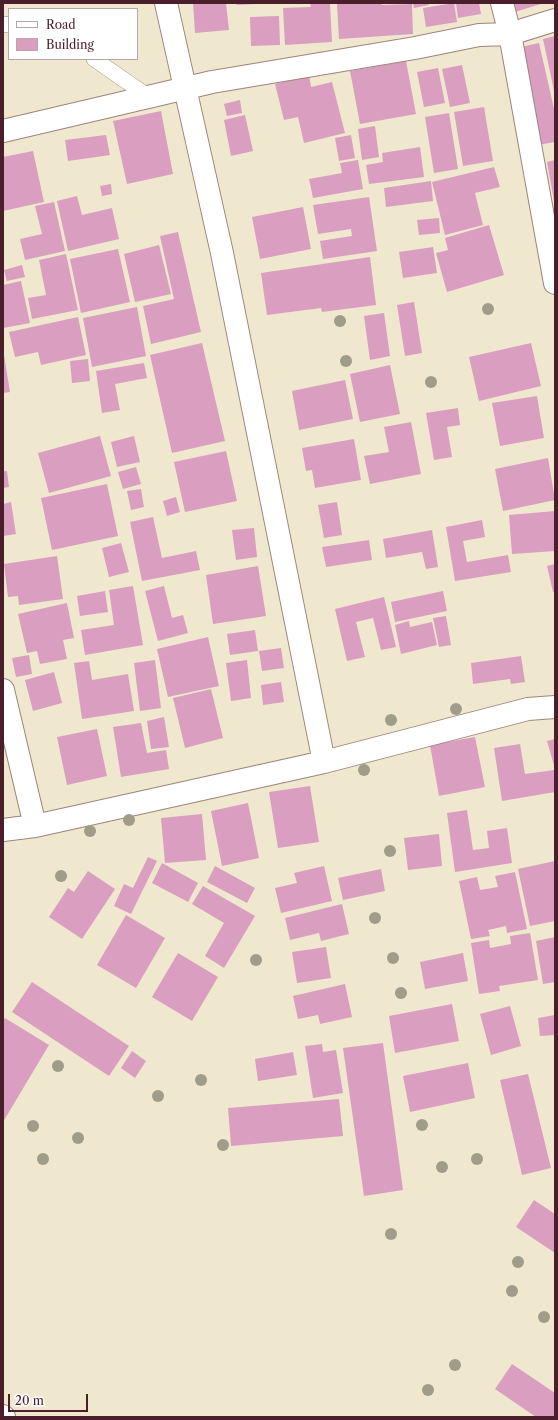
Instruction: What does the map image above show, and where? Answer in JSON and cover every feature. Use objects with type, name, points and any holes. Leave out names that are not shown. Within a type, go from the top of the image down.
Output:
[{"type":"street","points":[[166,3],[225,268],[324,762]]},
{"type":"street","points":[[502,3],[510,34],[555,283]]},
{"type":"street","points":[[3,131],[212,82],[415,48],[479,35],[510,34],[555,20]]},
{"type":"street","points":[[3,690],[35,826]]},
{"type":"street","points":[[3,830],[35,826],[324,762],[528,709],[555,707]]},
{"type":"lane","points":[[95,60],[149,97]]},
{"type":"building","points":[[193,3],[226,3],[229,30],[195,33]]},
{"type":"building","points":[[236,3],[258,3],[258,4],[237,5]]},
{"type":"building","points":[[310,3],[330,3],[332,42],[285,45],[283,8],[311,7]]},
{"type":"building","points":[[381,3],[382,5],[412,4],[413,34],[339,39],[337,4]]},
{"type":"building","points":[[413,3],[428,3],[429,5],[414,8]]},
{"type":"building","points":[[454,3],[457,22],[426,27],[423,8]]},
{"type":"building","points":[[456,3],[479,3],[481,14],[458,18]]},
{"type":"building","points":[[513,3],[544,3],[515,12]]},
{"type":"building","points":[[279,16],[280,45],[251,46],[250,17]]},
{"type":"building","points":[[555,36],[555,91],[554,91],[543,39]]},
{"type":"building","points":[[539,43],[555,113],[555,142],[538,145],[516,48]]},
{"type":"building","points":[[406,61],[416,114],[360,124],[350,71]]},
{"type":"building","points":[[462,65],[470,103],[450,107],[442,69]]},
{"type":"building","points":[[438,68],[445,103],[424,107],[417,72]]},
{"type":"building","points":[[309,75],[311,87],[332,82],[345,133],[304,143],[298,117],[284,120],[275,84]]},
{"type":"building","points":[[240,100],[242,113],[227,116],[224,104]]},
{"type":"building","points":[[484,107],[493,161],[463,166],[454,112]]},
{"type":"building","points":[[161,111],[173,174],[127,184],[113,121]]},
{"type":"building","points":[[449,113],[458,169],[434,173],[425,117]]},
{"type":"building","points":[[245,115],[253,151],[231,156],[224,120]]},
{"type":"building","points":[[375,126],[379,157],[362,160],[358,129]]},
{"type":"building","points":[[106,135],[110,155],[68,161],[65,140]]},
{"type":"building","points":[[351,135],[355,158],[339,161],[335,138]]},
{"type":"building","points":[[420,147],[424,177],[369,184],[366,165],[383,162],[382,153]]},
{"type":"building","points":[[33,151],[44,202],[3,211],[3,157]]},
{"type":"building","points":[[358,160],[363,189],[313,198],[309,179],[342,173],[340,163]]},
{"type":"building","points":[[555,160],[555,201],[554,201],[547,162]]},
{"type":"building","points":[[494,167],[500,187],[475,193],[483,225],[445,235],[432,182]]},
{"type":"building","points":[[431,181],[433,201],[386,207],[384,188]]},
{"type":"building","points":[[111,184],[112,194],[102,196],[100,186]]},
{"type":"building","points":[[77,196],[82,215],[112,208],[119,239],[68,251],[57,201]]},
{"type":"building","points":[[369,197],[377,251],[323,259],[320,241],[352,236],[351,229],[318,234],[313,205]]},
{"type":"building","points":[[54,202],[65,251],[25,260],[20,239],[42,234],[35,206]]},
{"type":"building","points":[[303,207],[311,249],[260,259],[252,217]]},
{"type":"building","points":[[439,218],[440,233],[419,235],[417,220]]},
{"type":"building","points":[[489,225],[504,275],[447,292],[436,253],[448,250],[445,238]]},
{"type":"building","points":[[178,232],[201,332],[151,344],[143,306],[174,299],[160,236]]},
{"type":"building","points":[[159,245],[171,294],[135,302],[124,254]]},
{"type":"building","points":[[433,247],[437,273],[403,278],[399,252]]},
{"type":"building","points":[[118,249],[130,302],[81,313],[70,259]]},
{"type":"building","points":[[66,254],[78,310],[32,319],[28,298],[46,295],[39,260]]},
{"type":"building","points":[[370,257],[376,305],[322,312],[321,308],[267,315],[261,273]]},
{"type":"building","points":[[22,265],[25,277],[7,281],[4,270]]},
{"type":"building","points":[[21,281],[30,323],[3,328],[3,285]]},
{"type":"building","points":[[414,302],[422,353],[405,356],[397,305]]},
{"type":"building","points":[[137,307],[146,356],[92,367],[83,318]]},
{"type":"building","points":[[384,313],[390,356],[370,360],[364,316]]},
{"type":"building","points":[[78,317],[86,355],[41,365],[38,352],[15,357],[9,332]]},
{"type":"building","points":[[202,343],[225,441],[172,453],[150,355]]},
{"type":"building","points":[[531,343],[541,386],[479,401],[469,357]]},
{"type":"building","points":[[3,349],[10,392],[3,393]]},
{"type":"building","points":[[88,359],[90,381],[72,383],[70,361]]},
{"type":"building","points":[[144,363],[147,378],[115,384],[120,410],[102,413],[96,371]]},
{"type":"building","points":[[390,365],[400,414],[360,422],[350,374]]},
{"type":"building","points":[[345,380],[353,419],[299,430],[292,391]]},
{"type":"building","points":[[537,396],[544,438],[500,446],[492,403]]},
{"type":"building","points":[[458,408],[460,425],[447,427],[452,457],[434,460],[426,413]]},
{"type":"building","points":[[411,422],[421,474],[370,484],[364,456],[389,452],[384,427]]},
{"type":"building","points":[[100,436],[111,476],[49,493],[38,453]]},
{"type":"building","points":[[134,436],[140,462],[117,467],[111,442]]},
{"type":"building","points":[[354,439],[361,480],[315,488],[312,470],[306,471],[302,448]]},
{"type":"building","points":[[226,451],[237,501],[185,512],[174,462]]},
{"type":"building","points":[[548,458],[555,500],[503,511],[495,469]]},
{"type":"building","points":[[136,467],[141,484],[123,489],[118,472]]},
{"type":"building","points":[[3,471],[7,471],[9,487],[3,488]]},
{"type":"building","points":[[107,484],[118,536],[52,550],[41,498]]},
{"type":"building","points":[[141,489],[144,507],[131,510],[127,491]]},
{"type":"building","points":[[176,497],[180,512],[167,516],[163,501]]},
{"type":"building","points":[[11,502],[16,534],[3,536],[3,504]]},
{"type":"building","points":[[337,502],[342,535],[324,538],[318,505]]},
{"type":"building","points":[[555,511],[555,551],[512,554],[509,515]]},
{"type":"building","points":[[153,517],[162,558],[196,551],[200,570],[142,581],[130,522]]},
{"type":"building","points":[[482,520],[485,537],[463,541],[467,562],[508,555],[511,572],[455,581],[446,527]]},
{"type":"building","points":[[254,528],[257,557],[236,560],[232,530]]},
{"type":"building","points":[[432,530],[438,567],[426,569],[422,552],[386,558],[383,539]]},
{"type":"building","points":[[369,540],[372,560],[326,567],[322,547]]},
{"type":"building","points":[[121,543],[129,572],[109,577],[102,548]]},
{"type":"building","points":[[57,556],[63,599],[19,605],[18,596],[8,597],[4,564]]},
{"type":"building","points":[[555,564],[555,592],[553,592],[547,566]]},
{"type":"building","points":[[258,566],[266,616],[213,624],[206,575]]},
{"type":"building","points":[[133,586],[143,645],[85,655],[81,630],[114,625],[109,590]]},
{"type":"building","points":[[164,586],[172,618],[183,615],[188,633],[158,641],[145,591]]},
{"type":"building","points":[[105,591],[108,612],[80,616],[77,596]]},
{"type":"building","points":[[443,591],[447,611],[395,622],[391,602]]},
{"type":"building","points":[[384,597],[396,647],[381,650],[373,618],[356,622],[365,657],[347,661],[335,609]]},
{"type":"building","points":[[67,603],[74,638],[63,640],[67,659],[40,664],[37,651],[27,653],[18,614]]},
{"type":"building","points":[[446,616],[451,645],[439,647],[433,618]]},
{"type":"building","points":[[409,621],[410,627],[432,622],[437,645],[401,654],[395,625]]},
{"type":"building","points":[[255,630],[258,651],[230,655],[227,634]]},
{"type":"building","points":[[208,637],[219,686],[168,697],[157,649]]},
{"type":"building","points":[[281,648],[284,668],[262,671],[259,651]]},
{"type":"building","points":[[29,655],[32,674],[16,677],[12,658]]},
{"type":"building","points":[[521,656],[525,682],[511,684],[510,679],[473,684],[471,663]]},
{"type":"building","points":[[155,660],[161,708],[140,711],[134,663]]},
{"type":"building","points":[[247,660],[251,698],[231,701],[226,663]]},
{"type":"building","points":[[89,661],[92,680],[128,674],[134,711],[82,719],[74,663]]},
{"type":"building","points":[[54,672],[62,703],[33,711],[25,680]]},
{"type":"building","points":[[281,682],[284,702],[263,705],[261,685]]},
{"type":"building","points":[[211,689],[223,738],[185,748],[173,698]]},
{"type":"building","points":[[164,717],[169,747],[151,749],[147,721]]},
{"type":"building","points":[[141,723],[147,753],[166,750],[169,769],[121,777],[113,727]]},
{"type":"building","points":[[97,729],[107,776],[67,785],[57,737]]},
{"type":"building","points":[[475,737],[485,787],[439,796],[430,745]]},
{"type":"building","points":[[555,739],[555,769],[547,741]]},
{"type":"building","points":[[520,744],[525,774],[554,770],[555,792],[502,801],[494,748]]},
{"type":"building","points":[[310,786],[319,842],[278,848],[269,792]]},
{"type":"building","points":[[248,803],[259,858],[222,866],[211,811]]},
{"type":"building","points":[[467,810],[473,850],[489,848],[487,831],[507,828],[512,863],[455,872],[447,813]]},
{"type":"building","points":[[202,814],[206,860],[165,863],[161,818]]},
{"type":"building","points":[[439,834],[442,866],[408,870],[404,838]]},
{"type":"building","points":[[148,857],[157,861],[131,914],[114,906],[124,884],[133,888]]},
{"type":"building","points":[[555,861],[555,921],[530,926],[518,869]]},
{"type":"building","points":[[162,863],[198,883],[188,902],[152,883]]},
{"type":"building","points":[[215,866],[255,888],[247,903],[207,882]]},
{"type":"building","points":[[324,866],[332,901],[281,913],[275,888],[297,883],[294,873]]},
{"type":"building","points":[[381,869],[385,891],[343,900],[338,878]]},
{"type":"building","points":[[88,871],[115,889],[82,939],[49,917],[68,888],[74,892]]},
{"type":"building","points":[[515,872],[527,929],[507,933],[506,926],[488,930],[490,936],[471,939],[459,881],[477,877],[480,890],[498,887],[495,876]]},
{"type":"building","points":[[203,886],[255,916],[224,968],[205,956],[224,923],[192,904]]},
{"type":"building","points":[[342,904],[349,934],[321,941],[319,933],[290,940],[285,918]]},
{"type":"building","points":[[126,915],[165,938],[136,988],[97,965]]},
{"type":"building","points":[[530,933],[538,980],[499,986],[500,991],[479,994],[471,943],[489,940],[490,948],[511,944],[510,936]]},
{"type":"building","points":[[555,937],[555,982],[543,984],[536,941]]},
{"type":"building","points":[[326,947],[331,978],[297,983],[292,952]]},
{"type":"building","points":[[178,953],[218,977],[192,1021],[152,997]]},
{"type":"building","points":[[463,953],[468,981],[425,989],[420,962]]},
{"type":"building","points":[[32,982],[129,1046],[109,1076],[12,1012]]},
{"type":"building","points":[[345,984],[352,1017],[320,1024],[318,1015],[298,1019],[293,996]]},
{"type":"building","points":[[452,1004],[459,1041],[395,1053],[389,1016]]},
{"type":"building","points":[[510,1006],[521,1046],[491,1055],[480,1014]]},
{"type":"building","points":[[555,1015],[555,1035],[540,1036],[538,1018]]},
{"type":"building","points":[[5,1018],[49,1045],[3,1122],[3,1022]]},
{"type":"building","points":[[383,1043],[403,1190],[364,1196],[343,1048]]},
{"type":"building","points":[[322,1044],[323,1052],[336,1050],[343,1093],[313,1098],[305,1046]]},
{"type":"building","points":[[132,1051],[146,1061],[135,1078],[121,1068]]},
{"type":"building","points":[[293,1052],[297,1075],[258,1081],[255,1059]]},
{"type":"building","points":[[468,1063],[475,1098],[410,1112],[403,1076]]},
{"type":"building","points":[[528,1074],[551,1168],[522,1175],[500,1080]]},
{"type":"building","points":[[339,1099],[343,1136],[231,1146],[228,1108]]},
{"type":"building","points":[[534,1200],[555,1214],[555,1253],[516,1227]]},
{"type":"building","points":[[512,1364],[555,1393],[555,1417],[536,1417],[495,1389]]}]
